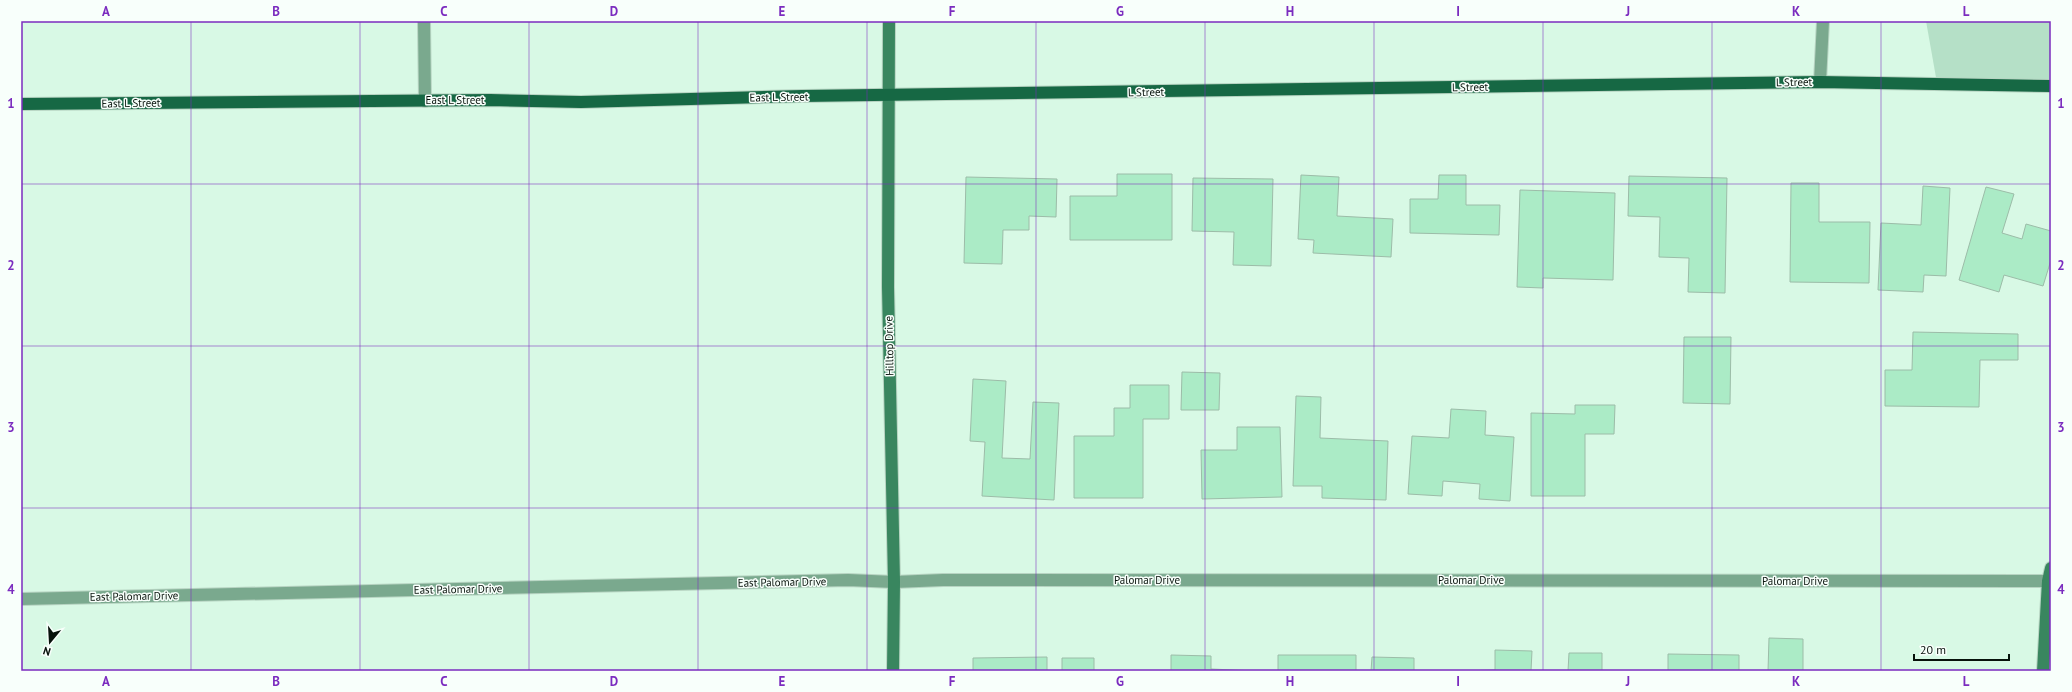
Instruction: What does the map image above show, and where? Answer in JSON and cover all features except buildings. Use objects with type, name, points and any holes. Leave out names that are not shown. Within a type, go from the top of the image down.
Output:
[{"type":"main road","name":"Hilltop Drive","points":[[888,21],[890,96],[888,287],[894,582],[893,671]]},
{"type":"main road","name":"L Street","points":[[890,96],[1820,82],[2051,86]]},
{"type":"main road","name":"East L Street","points":[[21,104],[425,101],[581,102],[890,96]]},
{"type":"main road","points":[[2043,671],[2048,581],[2051,568]]},
{"type":"street","points":[[424,21],[425,101]]},
{"type":"street","points":[[1820,82],[1823,21]]},
{"type":"street","name":"East Palomar Drive","points":[[21,599],[840,580],[894,582]]},
{"type":"street","name":"Palomar Drive","points":[[894,582],[943,580],[2048,581]]},
{"type":"green space","points":[[1926,21],[2051,21],[2051,85],[1937,83]]}]
